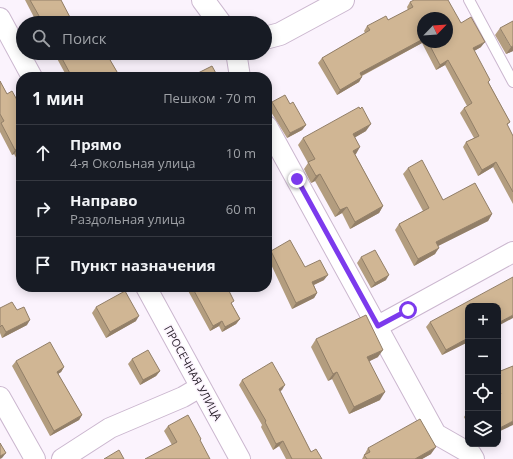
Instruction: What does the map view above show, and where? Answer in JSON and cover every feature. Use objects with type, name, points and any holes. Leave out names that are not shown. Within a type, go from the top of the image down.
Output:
[{"type":"street","points":[[203,0],[215,16]]},
{"type":"street","points":[[272,36],[280,34],[343,0]]},
{"type":"street","points":[[0,18],[16,48]]},
{"type":"street","points":[[23,60],[29,72]]},
{"type":"street","points":[[237,60],[239,72]]},
{"type":"street","points":[[272,135],[436,434],[471,454],[474,459]]},
{"type":"street","points":[[378,326],[513,252]]},
{"type":"street","name":"ПРОСЕЧНАЯ УЛИЦА","points":[[149,292],[240,459]]},
{"type":"street","points":[[62,459],[110,428],[183,397],[200,387]]},
{"type":"street","points":[[0,397],[35,459]]},
{"type":"lane","points":[[469,0],[513,82]]},
{"type":"building","points":[[30,0],[61,0],[69,16],[39,16]]},
{"type":"building","points":[[414,0],[448,0],[461,23],[471,17],[485,42],[473,48],[490,80],[488,82],[510,122],[507,124],[513,136],[513,192],[496,162],[482,170],[466,142],[479,136],[464,108],[472,103],[448,60],[440,65],[431,48],[453,48],[453,12],[417,12],[417,42],[360,73],[362,77],[340,90],[322,58],[370,30],[367,26],[386,16],[388,20],[413,7],[410,2]]},
{"type":"building","points":[[513,21],[513,46],[511,47],[500,28]]},
{"type":"building","points":[[63,60],[110,60],[117,72],[69,72]]},
{"type":"building","points":[[212,66],[215,72],[200,72]]},
{"type":"building","points":[[0,81],[7,94],[12,91],[16,98],[16,150],[1,123],[4,121],[0,114]]},
{"type":"building","points":[[285,95],[290,104],[293,102],[306,125],[290,133],[272,102]]},
{"type":"building","points":[[359,107],[360,109],[362,107],[371,124],[353,134],[360,147],[353,151],[383,206],[355,222],[347,207],[340,210],[320,174],[316,176],[308,162],[315,159],[303,138]]},
{"type":"building","points":[[422,160],[443,200],[475,183],[492,214],[436,242],[439,248],[418,259],[399,224],[429,208],[408,168]]},
{"type":"building","points":[[290,240],[305,267],[320,260],[328,275],[312,282],[317,293],[296,303],[272,250]]},
{"type":"building","points":[[375,250],[389,275],[375,283],[361,257]]},
{"type":"building","points":[[513,277],[513,315],[501,321],[501,303],[465,303]]},
{"type":"building","points":[[126,292],[139,316],[110,332],[96,307]]},
{"type":"building","points":[[195,292],[230,292],[234,301],[231,303],[240,319],[225,327],[222,321],[213,326]]},
{"type":"building","points":[[12,302],[17,310],[24,307],[30,320],[6,332],[2,325],[0,327],[0,308]]},
{"type":"building","points":[[465,303],[465,340],[446,350],[430,322]]},
{"type":"building","points":[[366,315],[383,350],[367,357],[385,392],[354,407],[337,372],[333,374],[316,339]]},
{"type":"building","points":[[50,342],[64,367],[57,372],[82,415],[54,431],[16,361]]},
{"type":"building","points":[[148,350],[160,371],[143,380],[132,359]]},
{"type":"building","points":[[272,362],[285,385],[279,389],[311,452],[316,449],[322,459],[292,459],[283,441],[276,444],[265,422],[266,421],[242,380]]},
{"type":"building","points":[[513,366],[513,421],[501,427],[501,375],[501,371]]},
{"type":"building","points":[[188,415],[210,459],[145,459],[177,442],[168,426]]},
{"type":"building","points":[[420,419],[436,447],[415,459],[367,459],[364,455],[370,452],[368,448]]},
{"type":"building","points":[[0,443],[6,453],[0,456]]},
{"type":"building","points":[[119,450],[124,459],[104,459]]},
{"type":"route","points":[[297,179],[378,326],[408,310]]}]
